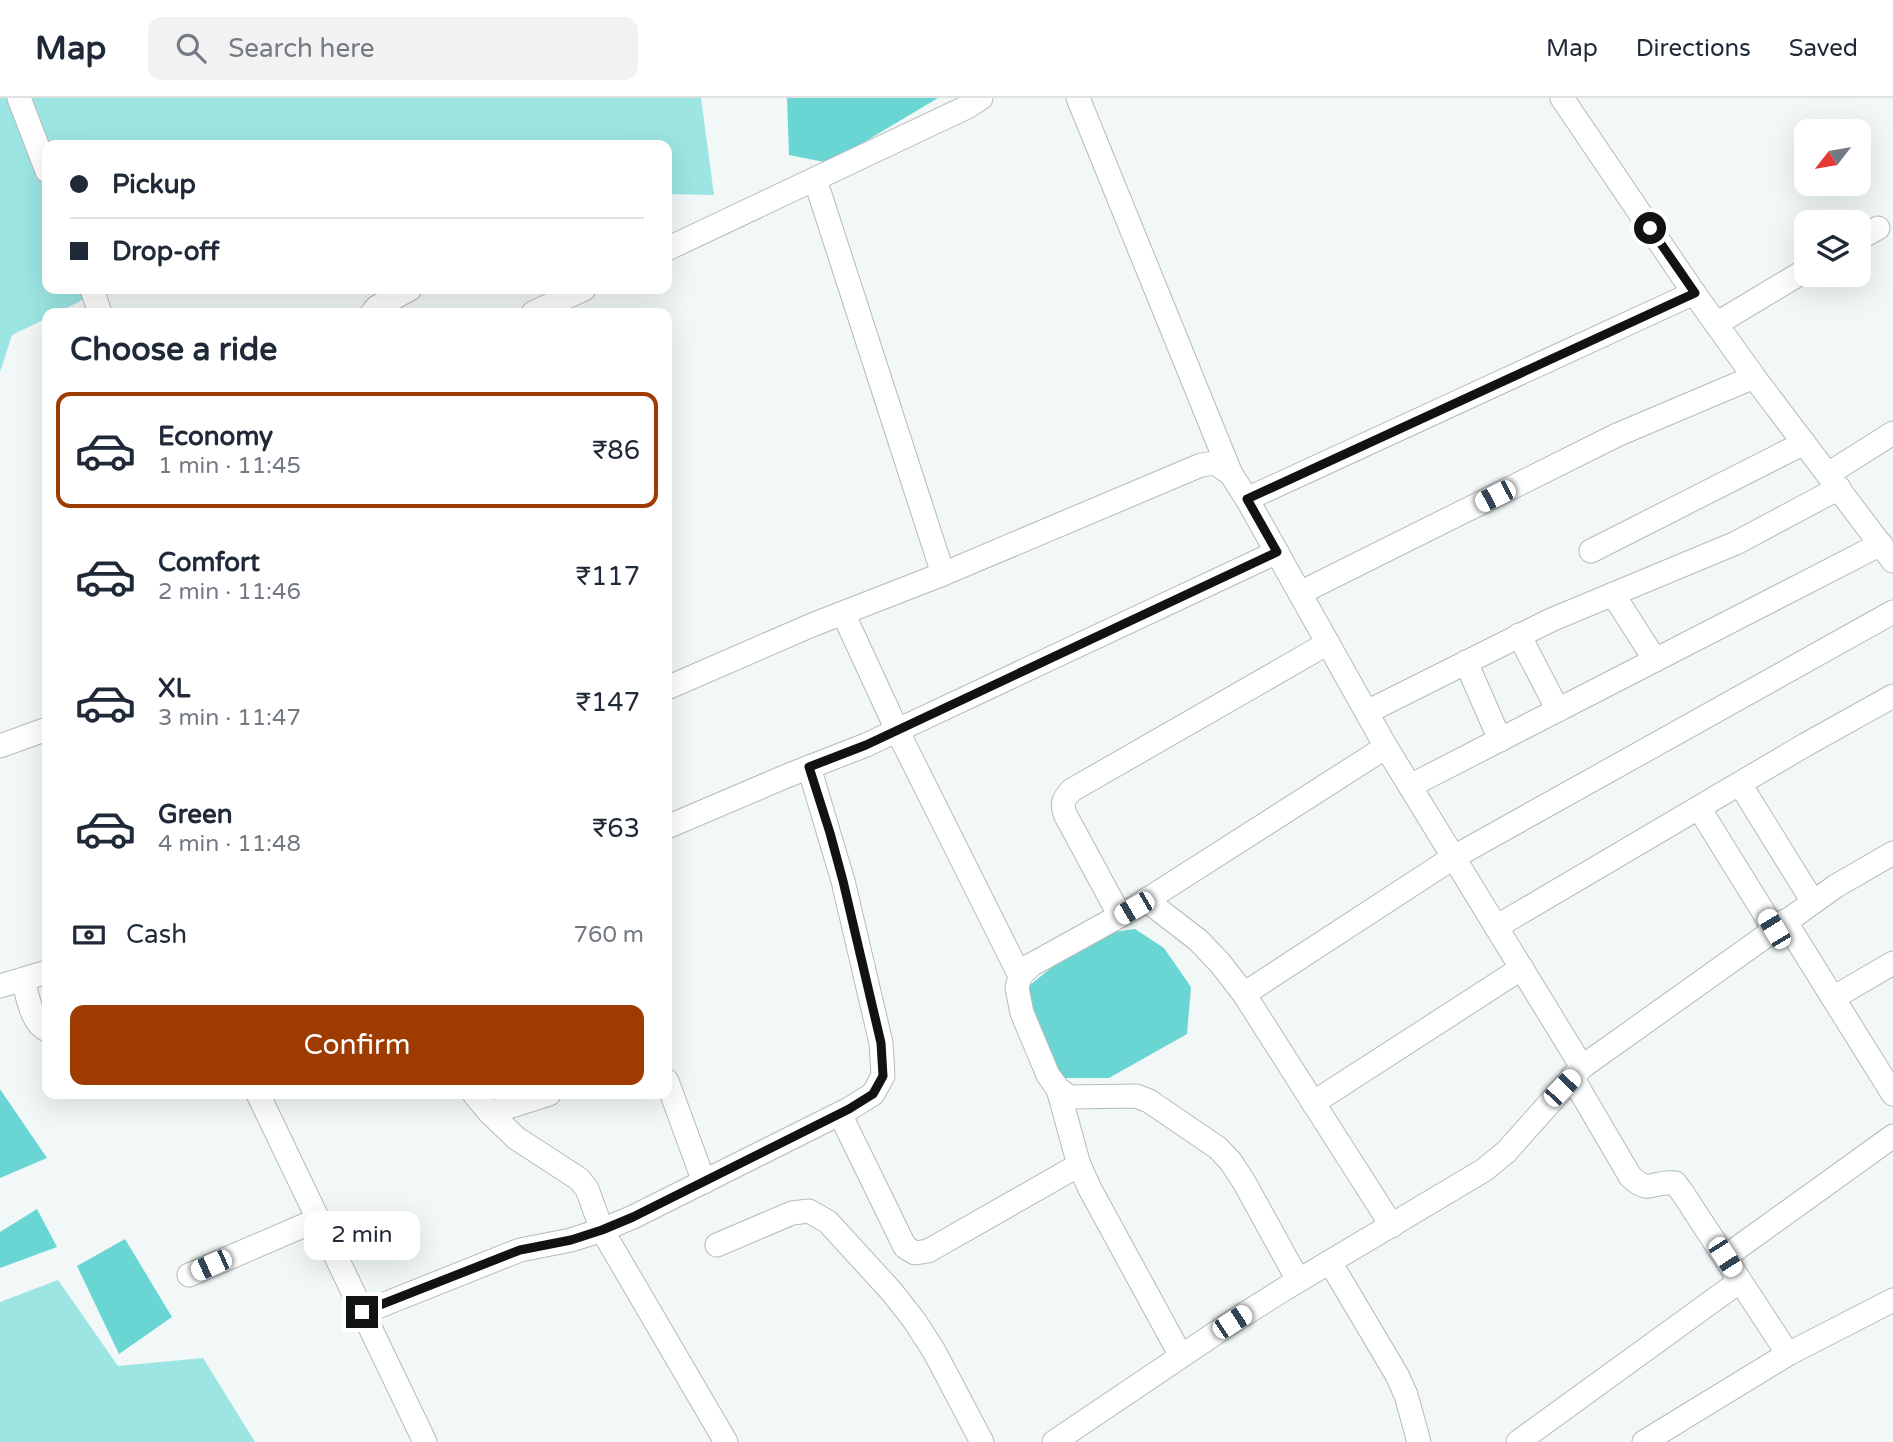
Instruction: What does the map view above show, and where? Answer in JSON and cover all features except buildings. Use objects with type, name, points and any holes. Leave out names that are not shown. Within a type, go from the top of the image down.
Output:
[{"type":"street","points":[[19,98],[42,159]]},
{"type":"street","points":[[672,248],[981,98]]},
{"type":"street","points":[[1078,98],[1231,474],[1386,747],[1522,968],[1630,1175],[1639,1185],[1648,1187],[1666,1182],[1675,1183],[1788,1354]]},
{"type":"street","points":[[1410,786],[1655,660],[1887,552],[1837,474],[1804,443],[1716,324],[1563,98]]},
{"type":"street","points":[[815,179],[943,574]]},
{"type":"street","points":[[1716,324],[1794,277]]},
{"type":"street","points":[[1247,499],[1695,293]]},
{"type":"street","points":[[376,308],[401,294]]},
{"type":"street","points":[[544,308],[573,294]]},
{"type":"street","points":[[1300,593],[1617,435],[1754,377]]},
{"type":"street","points":[[1367,712],[1519,635],[1736,543],[1893,433]]},
{"type":"street","points":[[1591,551],[1804,443]]},
{"type":"street","points":[[672,686],[1201,465],[1215,463],[1231,474]]},
{"type":"street","points":[[672,825],[866,745],[1277,552]]},
{"type":"street","points":[[1613,594],[1655,660]]},
{"type":"street","points":[[1244,995],[1454,857],[1893,612]]},
{"type":"street","points":[[843,613],[897,730],[1020,976]]},
{"type":"street","points":[[1519,635],[1558,710]]},
{"type":"street","points":[[1120,916],[1066,816],[1062,806],[1065,797],[1072,790],[1328,643]]},
{"type":"street","points":[[1466,662],[1500,740]]},
{"type":"street","points":[[1496,927],[1893,696]]},
{"type":"street","points":[[0,746],[42,731]]},
{"type":"street","points":[[1298,1280],[1244,1182],[1218,1148],[1149,1101],[1136,1096],[1070,1097],[1058,1089],[1048,1076],[1022,1013],[1017,988],[1020,976],[1031,965],[1120,916],[1386,747]]},
{"type":"street","points":[[362,1312],[520,1250],[571,1240],[602,1230],[840,1114],[873,1094],[883,1076],[881,1043],[840,869],[809,767]]},
{"type":"street","points":[[1740,783],[1813,902]]},
{"type":"street","points":[[1699,808],[1833,998],[1893,1094]]},
{"type":"street","points":[[1054,1442],[1298,1280],[1484,1170],[1506,1152],[1577,1072],[1836,886],[1893,853]]},
{"type":"street","points":[[1146,900],[1198,940],[1220,963],[1244,995],[1392,1226]]},
{"type":"street","points":[[1833,998],[1893,962]]},
{"type":"street","points":[[1313,1102],[1522,968]]},
{"type":"street","points":[[0,986],[42,974]]},
{"type":"street","points":[[23,980],[34,1017],[42,1028]]},
{"type":"street","points":[[1058,1089],[1079,1165],[1107,1222],[1181,1356]]},
{"type":"street","points":[[672,1095],[704,1182]]},
{"type":"street","points":[[260,1099],[425,1442]]},
{"type":"street","points":[[478,1099],[516,1138],[579,1179],[587,1189],[602,1230],[726,1442]]},
{"type":"street","points":[[490,1112],[533,1099]]},
{"type":"street","points":[[840,1114],[905,1247],[915,1253],[928,1251],[1079,1165]]},
{"type":"street","points":[[1725,1257],[1893,1136]]},
{"type":"street","points":[[717,1245],[792,1213],[809,1211],[828,1222],[914,1320],[982,1442]]},
{"type":"street","points":[[189,1275],[319,1219]]},
{"type":"street","points":[[1330,1262],[1397,1374],[1419,1442]]},
{"type":"street","points":[[1518,1442],[1740,1281]]},
{"type":"street","points":[[1644,1442],[1788,1354],[1893,1300]]},
{"type":"shaded area","points":[[0,98],[701,98],[714,195],[672,194],[672,140],[42,140],[42,294],[95,294],[66,308],[42,308],[42,320],[12,335],[0,372]]},
{"type":"shaded area","points":[[787,98],[938,98],[829,163],[789,155]]},
{"type":"shaded area","points":[[1135,929],[1164,948],[1191,987],[1187,1034],[1109,1078],[1055,1078],[1020,993],[1092,935]]},
{"type":"shaded area","points":[[0,1089],[47,1158],[0,1178]]},
{"type":"shaded area","points":[[37,1209],[57,1247],[0,1268],[0,1232]]},
{"type":"shaded area","points":[[125,1239],[172,1317],[119,1354],[77,1266]]},
{"type":"shaded area","points":[[58,1280],[118,1366],[203,1358],[255,1442],[0,1442],[0,1302]]},
{"type":"route","points":[[362,1312],[520,1250],[571,1240],[618,1224],[849,1109],[873,1094],[883,1076],[881,1043],[843,881],[809,767],[866,745],[1277,552],[1247,499],[1695,293],[1650,228]]}]
